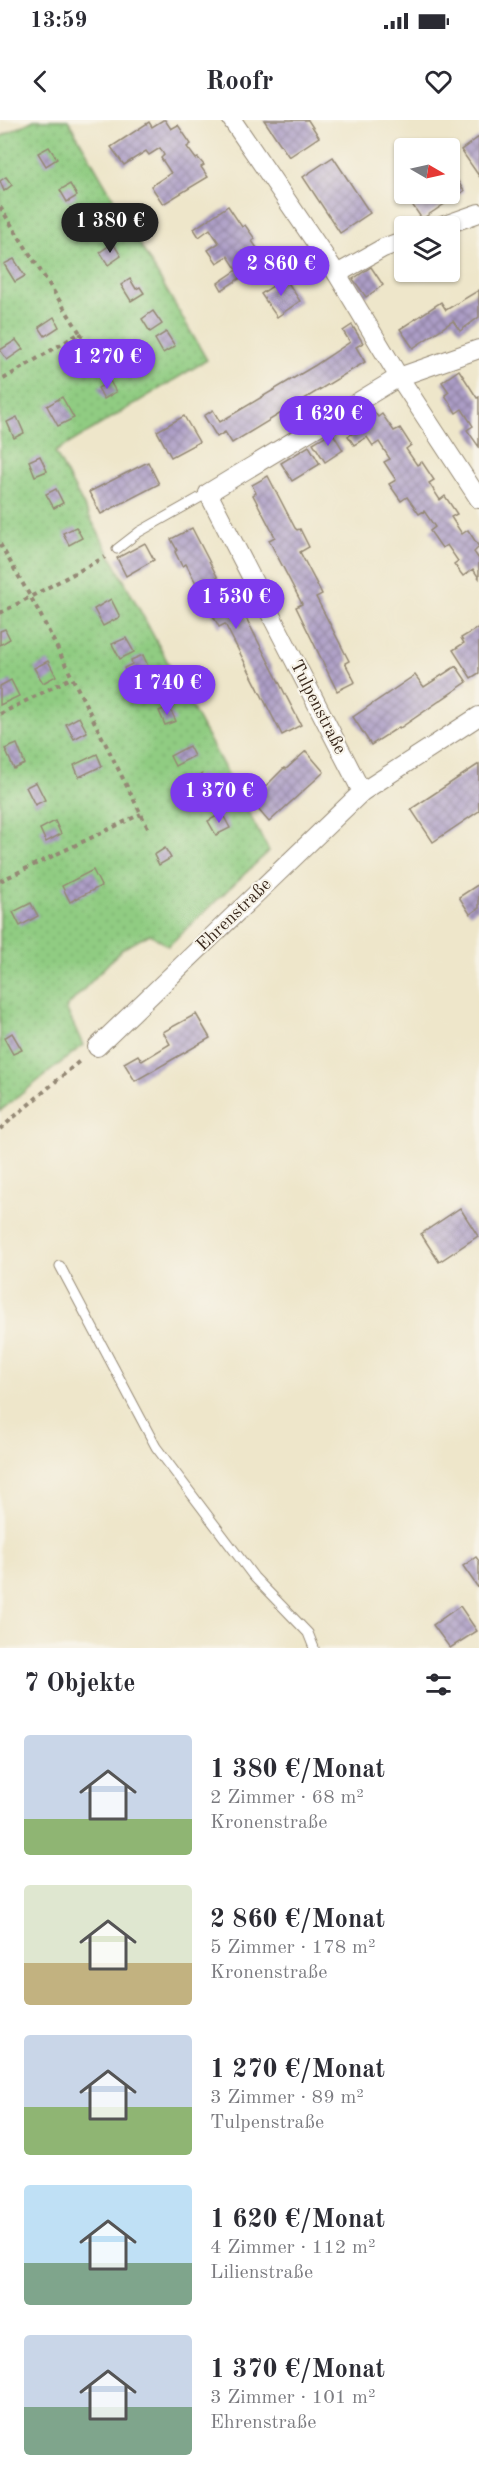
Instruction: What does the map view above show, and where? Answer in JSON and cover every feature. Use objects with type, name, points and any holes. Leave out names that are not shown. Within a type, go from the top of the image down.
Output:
[{"type":"street","points":[[232,120],[337,274],[399,377],[479,499]]},
{"type":"street","points":[[460,220],[479,213]]},
{"type":"street","points":[[337,274],[394,244]]},
{"type":"street","points":[[208,493],[399,377],[479,349]]},
{"type":"street","name":"Tulpenstraße","points":[[208,493],[362,792]]},
{"type":"street","name":"Ehrenstraße","points":[[97,1047],[362,792],[479,716]]},
{"type":"lane","points":[[117,549],[139,532],[208,493]]},
{"type":"lane","points":[[60,1266],[156,1447],[254,1577],[308,1633],[314,1648]]},
{"type":"path","points":[[0,207],[103,365]]},
{"type":"path","points":[[0,381],[80,333]]},
{"type":"path","points":[[0,544],[149,830]]},
{"type":"path","points":[[0,612],[30,598],[117,549]]},
{"type":"path","points":[[0,714],[71,678]]},
{"type":"path","points":[[0,881],[141,814]]},
{"type":"path","points":[[0,1129],[97,1047]]},
{"type":"green space","points":[[34,120],[68,120],[207,360],[55,452],[269,851],[168,946],[150,934],[122,949],[66,1008],[83,1045],[0,1111],[0,137]]},
{"type":"building","points":[[163,120],[171,129],[178,125],[191,144],[187,147],[204,165],[201,167],[208,177],[163,204],[151,186],[171,173],[161,158],[164,155],[160,148],[149,155],[146,151],[124,165],[111,147],[149,122],[152,127]]},
{"type":"building","points":[[264,120],[308,120],[319,137],[289,157]]},
{"type":"building","points":[[479,137],[479,176],[461,150]]},
{"type":"building","points":[[49,147],[57,159],[46,166],[38,153]]},
{"type":"building","points":[[333,157],[370,213],[340,233],[303,177]]},
{"type":"building","points":[[6,177],[12,185],[4,191],[0,181]]},
{"type":"building","points":[[70,184],[77,196],[67,202],[60,190]]},
{"type":"building","points":[[412,204],[444,204],[426,216],[420,216]]},
{"type":"building","points":[[228,206],[242,227],[245,225],[255,239],[252,241],[266,261],[222,290],[218,283],[237,270],[228,256],[217,263],[208,250],[219,243],[210,229],[199,237],[194,229]]},
{"type":"building","points":[[91,211],[99,224],[86,232],[78,219]]},
{"type":"building","points":[[113,243],[121,256],[108,265],[100,252]]},
{"type":"building","points":[[14,259],[25,276],[15,282],[4,264]]},
{"type":"building","points":[[371,267],[383,285],[366,297],[353,279]]},
{"type":"building","points":[[285,278],[300,301],[277,317],[261,294]]},
{"type":"building","points":[[130,279],[136,289],[140,287],[144,293],[131,301],[121,285]]},
{"type":"building","points":[[479,290],[479,317],[460,331],[453,321],[413,348],[400,329],[441,302],[446,310]]},
{"type":"building","points":[[153,311],[162,324],[150,332],[142,319]]},
{"type":"building","points":[[54,317],[59,327],[45,336],[39,327]]},
{"type":"building","points":[[352,325],[363,343],[356,347],[365,362],[232,443],[225,432],[217,437],[204,416],[213,410],[220,422],[314,366],[350,342],[343,331]]},
{"type":"building","points":[[166,332],[175,346],[163,353],[155,339]]},
{"type":"building","points":[[16,340],[23,349],[7,360],[0,350]]},
{"type":"building","points":[[459,370],[477,398],[479,397],[479,447],[467,430],[473,426],[462,409],[456,413],[445,395],[449,392],[442,382]]},
{"type":"building","points":[[110,381],[116,392],[104,399],[98,388]]},
{"type":"building","points":[[62,397],[74,418],[58,426],[47,406]]},
{"type":"building","points":[[372,409],[378,417],[382,414],[394,431],[400,428],[411,445],[406,449],[417,465],[422,462],[434,480],[429,483],[440,500],[445,496],[457,514],[451,517],[462,534],[468,530],[479,547],[474,552],[479,559],[479,578],[473,569],[463,576],[454,564],[458,561],[447,545],[442,548],[430,531],[435,527],[424,511],[419,514],[407,497],[401,501],[389,484],[396,480],[384,462],[390,459],[379,442],[373,446],[367,437],[354,445],[348,436],[362,428],[356,420]]},
{"type":"building","points":[[184,416],[199,442],[171,457],[157,431]]},
{"type":"building","points":[[17,417],[24,433],[14,438],[7,422]]},
{"type":"building","points":[[332,432],[343,450],[325,462],[313,443]]},
{"type":"building","points":[[309,446],[320,464],[292,481],[281,463]]},
{"type":"building","points":[[40,456],[47,471],[35,476],[29,461]]},
{"type":"building","points":[[148,462],[159,484],[101,514],[89,492]]},
{"type":"building","points":[[268,476],[295,528],[300,529],[309,547],[300,552],[322,594],[316,597],[349,661],[345,663],[355,682],[337,691],[296,607],[302,604],[269,540],[275,537],[253,495],[256,493],[252,485]]},
{"type":"building","points":[[56,489],[63,503],[54,508],[46,494]]},
{"type":"building","points":[[76,527],[82,538],[69,545],[63,533]]},
{"type":"building","points":[[192,528],[238,617],[244,614],[301,725],[282,735],[225,624],[219,627],[186,564],[182,566],[175,552],[177,550],[171,539]]},
{"type":"building","points":[[145,543],[154,560],[126,576],[117,558]]},
{"type":"building","points":[[111,599],[120,617],[103,626],[94,609]]},
{"type":"building","points":[[479,627],[479,673],[471,678],[453,650],[464,643],[461,638]]},
{"type":"building","points":[[5,629],[10,639],[0,645],[0,631]]},
{"type":"building","points":[[126,638],[134,652],[120,659],[112,644]]},
{"type":"building","points":[[143,655],[152,675],[141,680],[139,675],[129,680],[124,668],[132,664],[131,660]]},
{"type":"building","points":[[48,661],[56,676],[43,683],[34,668]]},
{"type":"building","points":[[456,666],[467,682],[371,745],[353,717],[415,675],[424,687]]},
{"type":"building","points":[[11,680],[19,696],[0,705],[0,686]]},
{"type":"building","points":[[169,707],[176,721],[165,725],[159,711]]},
{"type":"building","points":[[79,717],[87,732],[74,739],[66,724]]},
{"type":"building","points":[[17,744],[25,764],[14,769],[5,749]]},
{"type":"building","points":[[189,746],[194,756],[175,766],[170,756]]},
{"type":"building","points":[[306,751],[324,772],[269,822],[251,801],[284,768],[286,769]]},
{"type":"building","points":[[97,754],[102,766],[79,777],[74,765]]},
{"type":"building","points":[[479,764],[479,811],[433,842],[411,809]]},
{"type":"building","points":[[202,774],[208,785],[196,791],[191,780]]},
{"type":"building","points":[[36,782],[45,800],[35,805],[26,787]]},
{"type":"building","points":[[222,813],[230,828],[216,835],[208,821]]},
{"type":"building","points":[[55,821],[61,834],[46,842],[40,829]]},
{"type":"building","points":[[165,848],[171,858],[159,865],[154,855]]},
{"type":"building","points":[[93,870],[101,886],[70,902],[62,886]]},
{"type":"building","points":[[479,884],[479,908],[470,914],[459,897]]},
{"type":"building","points":[[31,903],[38,916],[20,926],[13,912]]},
{"type":"building","points":[[196,1014],[210,1038],[135,1081],[124,1063],[138,1055],[142,1061],[170,1044],[163,1032]]},
{"type":"building","points":[[12,1033],[22,1050],[13,1054],[4,1038]]},
{"type":"building","points":[[460,1208],[478,1236],[439,1262],[421,1234]]},
{"type":"building","points":[[476,1557],[479,1561],[479,1589],[463,1566]]},
{"type":"building","points":[[460,1606],[477,1631],[450,1648],[433,1625]]}]
